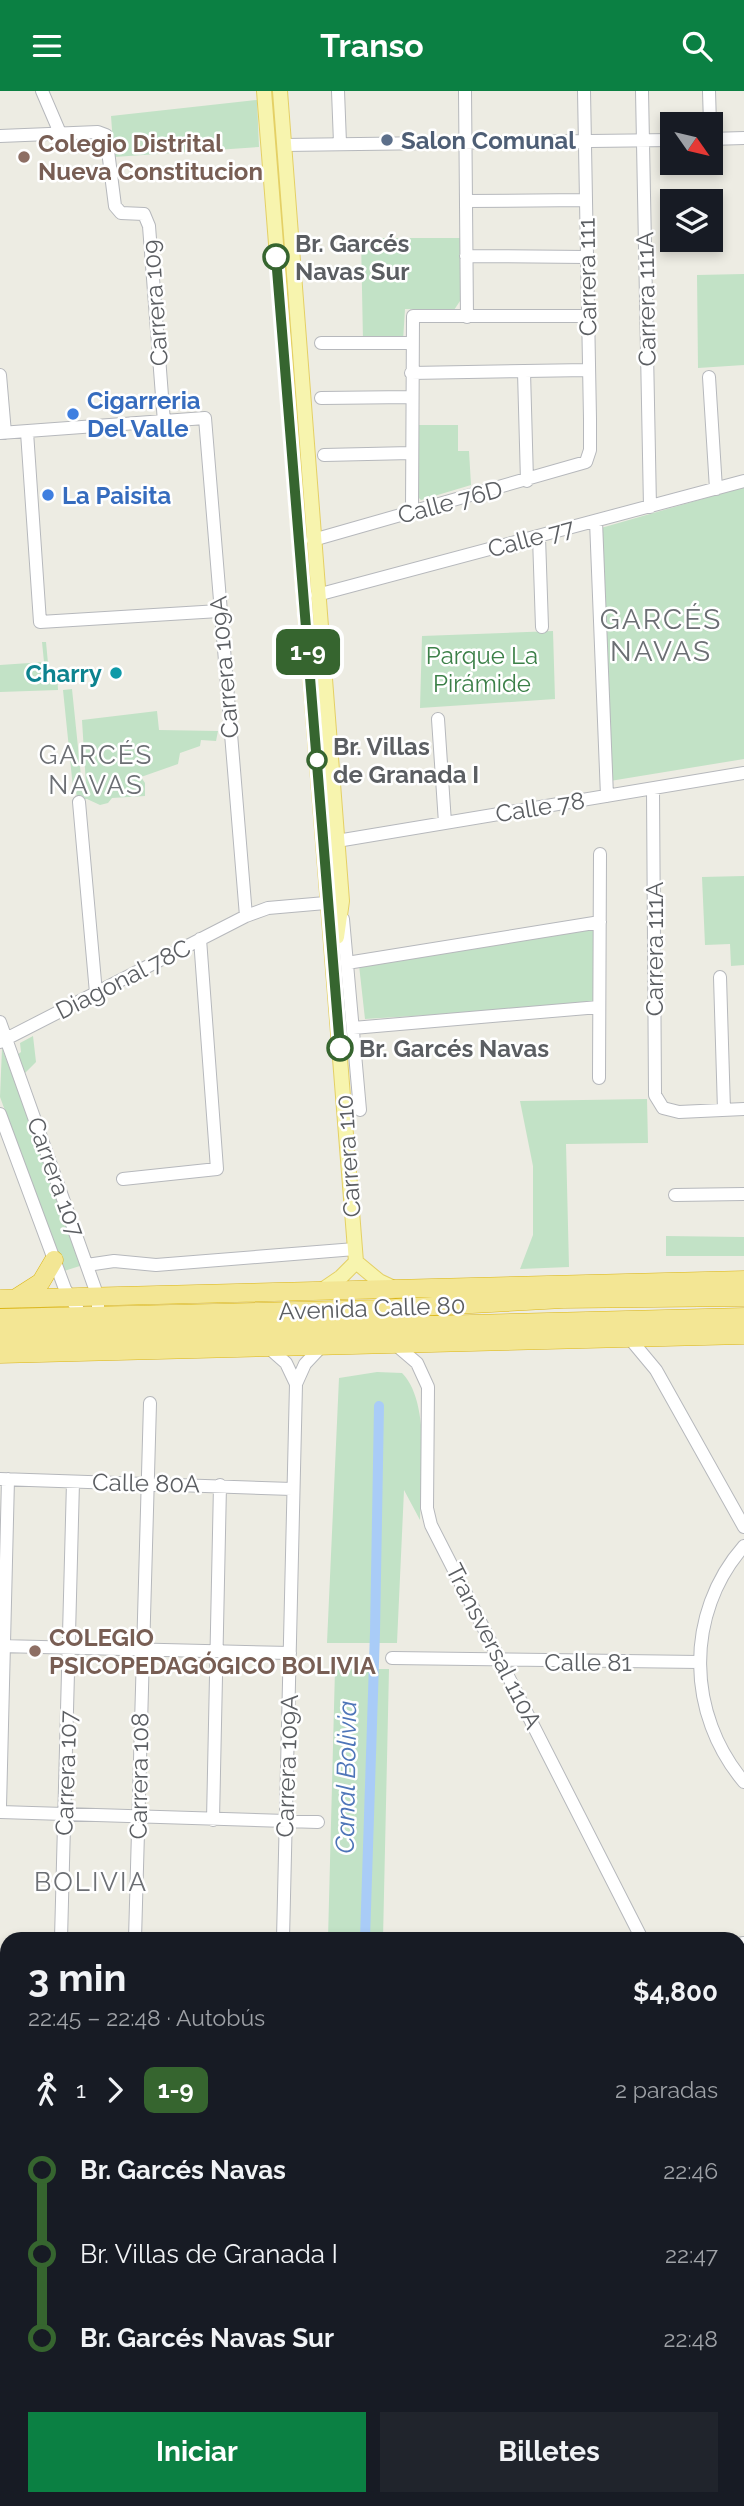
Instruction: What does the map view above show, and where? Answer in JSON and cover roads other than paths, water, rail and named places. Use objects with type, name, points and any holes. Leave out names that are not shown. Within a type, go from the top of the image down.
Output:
[{"type":"highway","points":[[7,1299],[41,1282],[54,1260]]},
{"type":"highway","name":"Avenida Calle 80","points":[[7,1299],[260,1295],[744,1280]]},
{"type":"highway","points":[[260,1295],[290,1311]]},
{"type":"highway","name":"Avenida Calle 80","points":[[0,1318],[290,1311],[563,1299],[744,1297]]},
{"type":"highway","name":"Avenida Calle 80","points":[[0,1336],[744,1317]]},
{"type":"highway","name":"Avenida Calle 80","points":[[0,1354],[631,1340],[744,1335]]},
{"type":"main road","name":"Carrera 110","points":[[264,91],[313,622],[345,1028],[356,1256]]},
{"type":"main road","name":"Carrera 110","points":[[280,91],[317,595],[313,622],[337,841],[335,902]]},
{"type":"main road","points":[[318,1292],[341,1277],[356,1256],[379,1281],[395,1289]]},
{"type":"street","points":[[0,137],[60,134],[42,91]]},
{"type":"street","points":[[338,91],[340,142]]},
{"type":"street","points":[[465,91],[467,317]]},
{"type":"street","name":"Carrera 111","points":[[584,91],[590,450],[586,462]]},
{"type":"street","name":"Carrera 111A","points":[[642,91],[650,507]]},
{"type":"street","points":[[709,91],[710,112]]},
{"type":"street","name":"Carrera 109","points":[[60,134],[98,132],[108,139],[115,206],[121,213],[144,215],[149,226],[164,422]]},
{"type":"street","points":[[723,139],[744,138]]},
{"type":"street","points":[[284,145],[340,142],[660,140]]},
{"type":"street","points":[[466,201],[585,200]]},
{"type":"street","points":[[466,256],[586,257]]},
{"type":"street","points":[[412,512],[411,320],[415,315],[587,316]]},
{"type":"street","points":[[321,343],[411,343]]},
{"type":"street","points":[[411,373],[588,370]]},
{"type":"street","points":[[524,372],[527,481]]},
{"type":"street","points":[[0,375],[3,433],[164,422]]},
{"type":"street","points":[[709,377],[716,489]]},
{"type":"street","points":[[321,398],[411,397]]},
{"type":"street","name":"Carrera 109A","points":[[164,422],[205,418],[246,916]]},
{"type":"street","points":[[27,432],[40,622],[219,611]]},
{"type":"street","points":[[324,455],[411,453]]},
{"type":"street","name":"Calle 76D","points":[[313,540],[586,462]]},
{"type":"street","name":"Calle 77","points":[[317,595],[744,481]]},
{"type":"street","points":[[596,521],[607,796]]},
{"type":"street","points":[[539,537],[542,627]]},
{"type":"street","points":[[438,719],[445,823]]},
{"type":"street","name":"Calle 78","points":[[337,841],[744,773]]},
{"type":"street","name":"Carrera 111A","points":[[653,789],[655,1095],[663,1108],[679,1112],[723,1110]]},
{"type":"street","points":[[79,802],[96,993]]},
{"type":"street","points":[[599,1078],[600,854]]},
{"type":"street","name":"Diagonal 78C","points":[[3,1040],[246,916],[268,908],[335,902]]},
{"type":"street","points":[[340,964],[600,922]]},
{"type":"street","points":[[123,1179],[218,1169],[200,939]]},
{"type":"street","points":[[720,977],[723,1110],[744,1109]]},
{"type":"street","points":[[345,1028],[599,1007]]},
{"type":"street","name":"Carrera 107","points":[[0,1022],[3,1040],[99,1297],[90,1316]]},
{"type":"street","name":"Carrera 110","points":[[345,1028],[360,1110]]},
{"type":"street","name":"Carrera 107","points":[[0,1114],[69,1298],[90,1316],[97,1334]]},
{"type":"street","points":[[675,1195],[744,1193]]},
{"type":"street","points":[[87,1265],[114,1261],[156,1265],[356,1256]]},
{"type":"street","points":[[97,1334],[118,1352]]},
{"type":"street","points":[[631,1340],[656,1370],[744,1527]]},
{"type":"street","name":"Transversal 110A","points":[[396,1345],[417,1363],[428,1387],[427,1508],[431,1525],[638,1932]]},
{"type":"street","name":"Carrera 109A","points":[[283,1932],[296,1384],[305,1364],[321,1347]]},
{"type":"street","points":[[269,1349],[286,1363],[296,1384]]},
{"type":"street","name":"Carrera 108","points":[[135,1932],[150,1403]]},
{"type":"street","points":[[0,1807],[4,1479]]},
{"type":"street","name":"Calle 80A","points":[[4,1479],[292,1489]]},
{"type":"street","name":"Carrera 107","points":[[61,1932],[73,1482]]},
{"type":"street","points":[[213,1820],[220,1485]]},
{"type":"street","points":[[744,1546],[714,1593],[703,1627],[699,1662],[704,1707],[711,1728],[721,1750],[744,1782]]},
{"type":"street","points":[[2,1646],[290,1653]]},
{"type":"street","name":"Calle 81","points":[[392,1658],[503,1662],[699,1662]]},
{"type":"street","points":[[0,1812],[318,1822]]},
{"type":"waterway","name":"Canal Bolivia","points":[[365,1932],[379,1406]]},
{"type":"place","name":"Salon Comunal","points":[[387,140]]},
{"type":"place","name":"Colegio Distrital Nueva Constitucion","points":[[24,157]]},
{"type":"place","name":"Br. Garcés Navas Sur","points":[[276,257]]},
{"type":"place","name":"Cigarreria Del Valle","points":[[73,414]]},
{"type":"place","name":"La Paisita","points":[[48,495]]},
{"type":"place","name":"Charry","points":[[116,673]]},
{"type":"place","name":"Br. Villas de Granada I","points":[[317,760]]},
{"type":"place","name":"Br. Garcés Navas","points":[[340,1048]]},
{"type":"place","name":"COLEGIO PSICOPEDAGÓGICO BOLIVIA","points":[[35,1651]]},
{"type":"district","name":"GARCÉS NAVAS","points":[[661,635]]},
{"type":"district","name":"GARCÉS NAVAS","points":[[96,770]]},
{"type":"district","name":"BOLIVIA","points":[[91,1882]]},
{"type":"park label","name":"Parque La Pirámide","points":[[482,669]]}]
